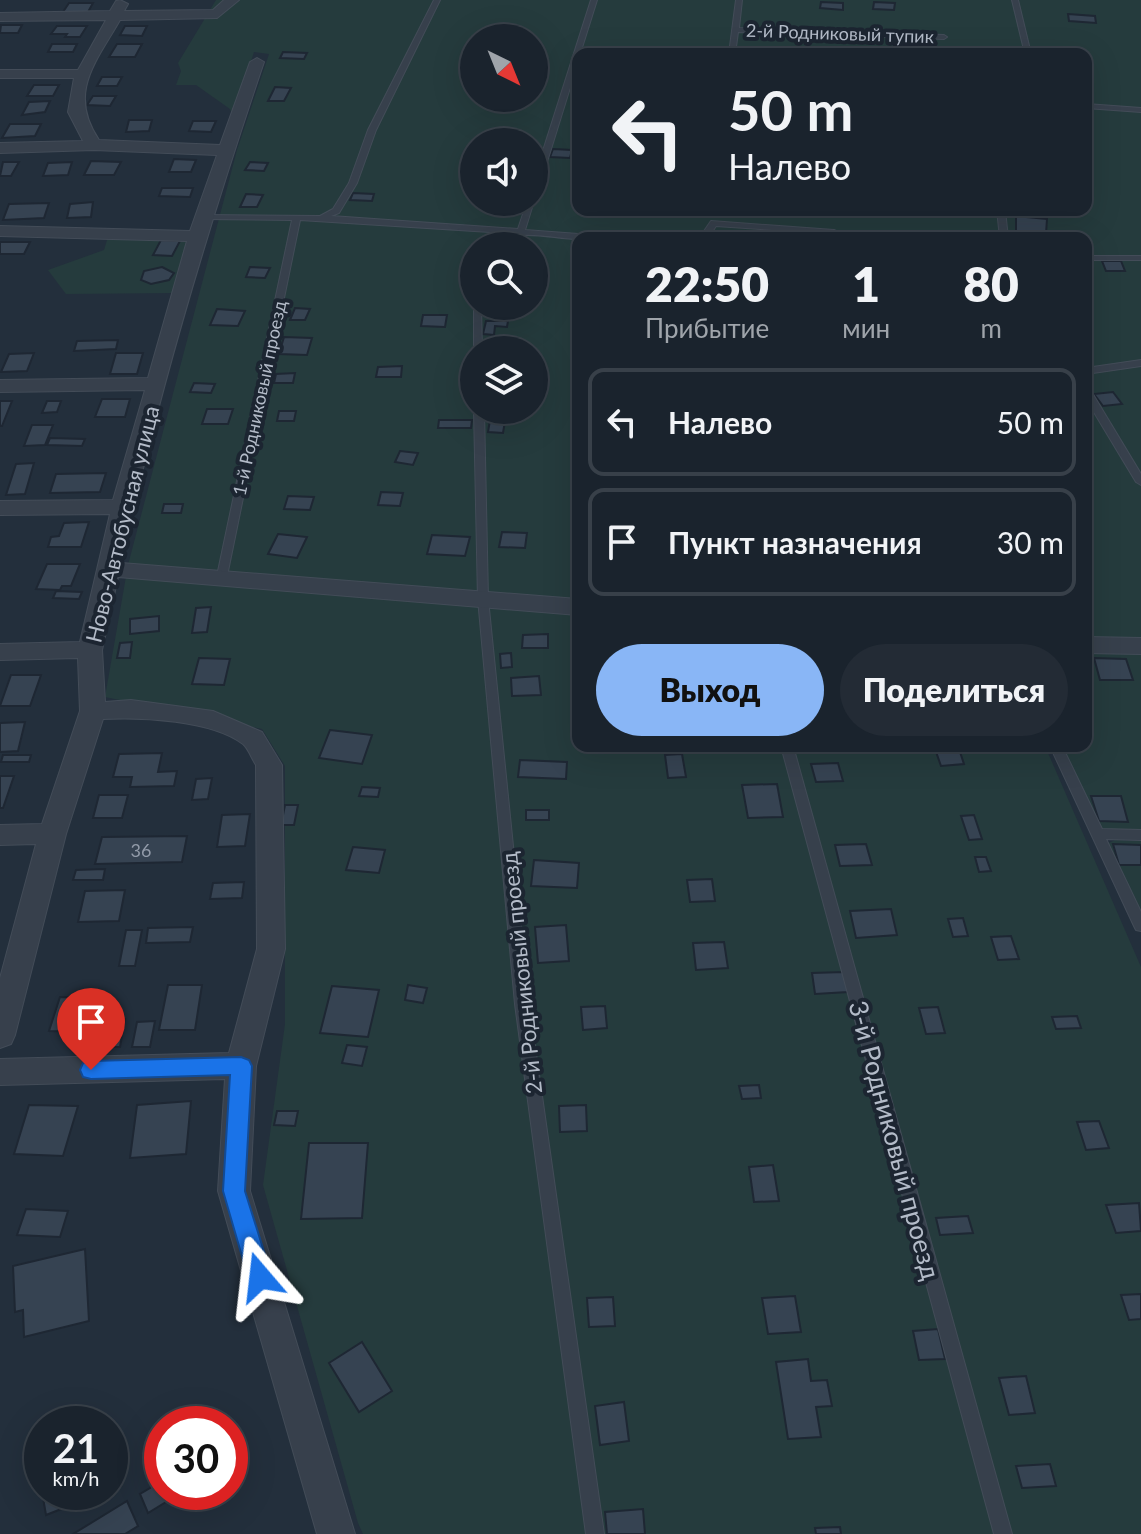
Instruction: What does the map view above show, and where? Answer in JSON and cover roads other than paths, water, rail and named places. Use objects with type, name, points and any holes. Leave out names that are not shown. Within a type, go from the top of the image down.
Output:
[{"type":"street","points":[[94,145],[75,111],[82,74],[123,0]]},
{"type":"street","points":[[0,17],[217,14],[232,0]]},
{"type":"street","name":"Ново-Автобусная улица","points":[[0,1035],[52,834],[93,711],[90,650],[122,507],[201,226],[257,62]]},
{"type":"street","points":[[0,74],[82,74]]},
{"type":"street","points":[[0,148],[94,145],[226,150]]},
{"type":"street","points":[[0,231],[201,226]]},
{"type":"street","points":[[0,386],[158,384]]},
{"type":"street","points":[[0,508],[122,507]]},
{"type":"street","points":[[109,569],[572,606]]},
{"type":"street","points":[[1092,645],[1141,646]]},
{"type":"street","points":[[0,652],[90,650]]},
{"type":"street","points":[[93,711],[131,709],[204,717],[253,738],[269,765],[271,949],[241,1066],[234,1191],[336,1534]]},
{"type":"street","points":[[0,835],[52,834]]},
{"type":"street","points":[[0,1072],[241,1066]]},
{"type":"lane","points":[[319,218],[336,211],[353,183],[372,130],[437,0]]},
{"type":"lane","points":[[579,48],[594,0]]},
{"type":"lane","points":[[733,48],[739,0]]},
{"type":"lane","points":[[1015,0],[1027,48]]},
{"type":"lane","name":"2-й Родниковый тупик","points":[[735,30],[944,37]]},
{"type":"lane","points":[[548,146],[572,70]]},
{"type":"lane","points":[[1092,106],[1141,110]]},
{"type":"lane","points":[[708,232],[715,216]]},
{"type":"lane","points":[[201,226],[319,218],[495,232]]},
{"type":"lane","name":"1-й Родниковый проезд","points":[[222,576],[296,219]]},
{"type":"lane","points":[[714,223],[834,232]]},
{"type":"lane","points":[[548,235],[572,236]]},
{"type":"lane","points":[[1092,258],[1141,258]]},
{"type":"lane","points":[[1092,370],[1141,363]]},
{"type":"lane","points":[[1092,401],[1141,482]]},
{"type":"lane","name":"2-й Родниковый проезд","points":[[479,424],[483,599],[522,1004],[595,1534]]},
{"type":"lane","name":"3-й Родниковый проезд","points":[[789,752],[1003,1534]]},
{"type":"lane","points":[[1059,752],[1141,926]]},
{"type":"lane","points":[[1096,834],[1141,835]]}]
